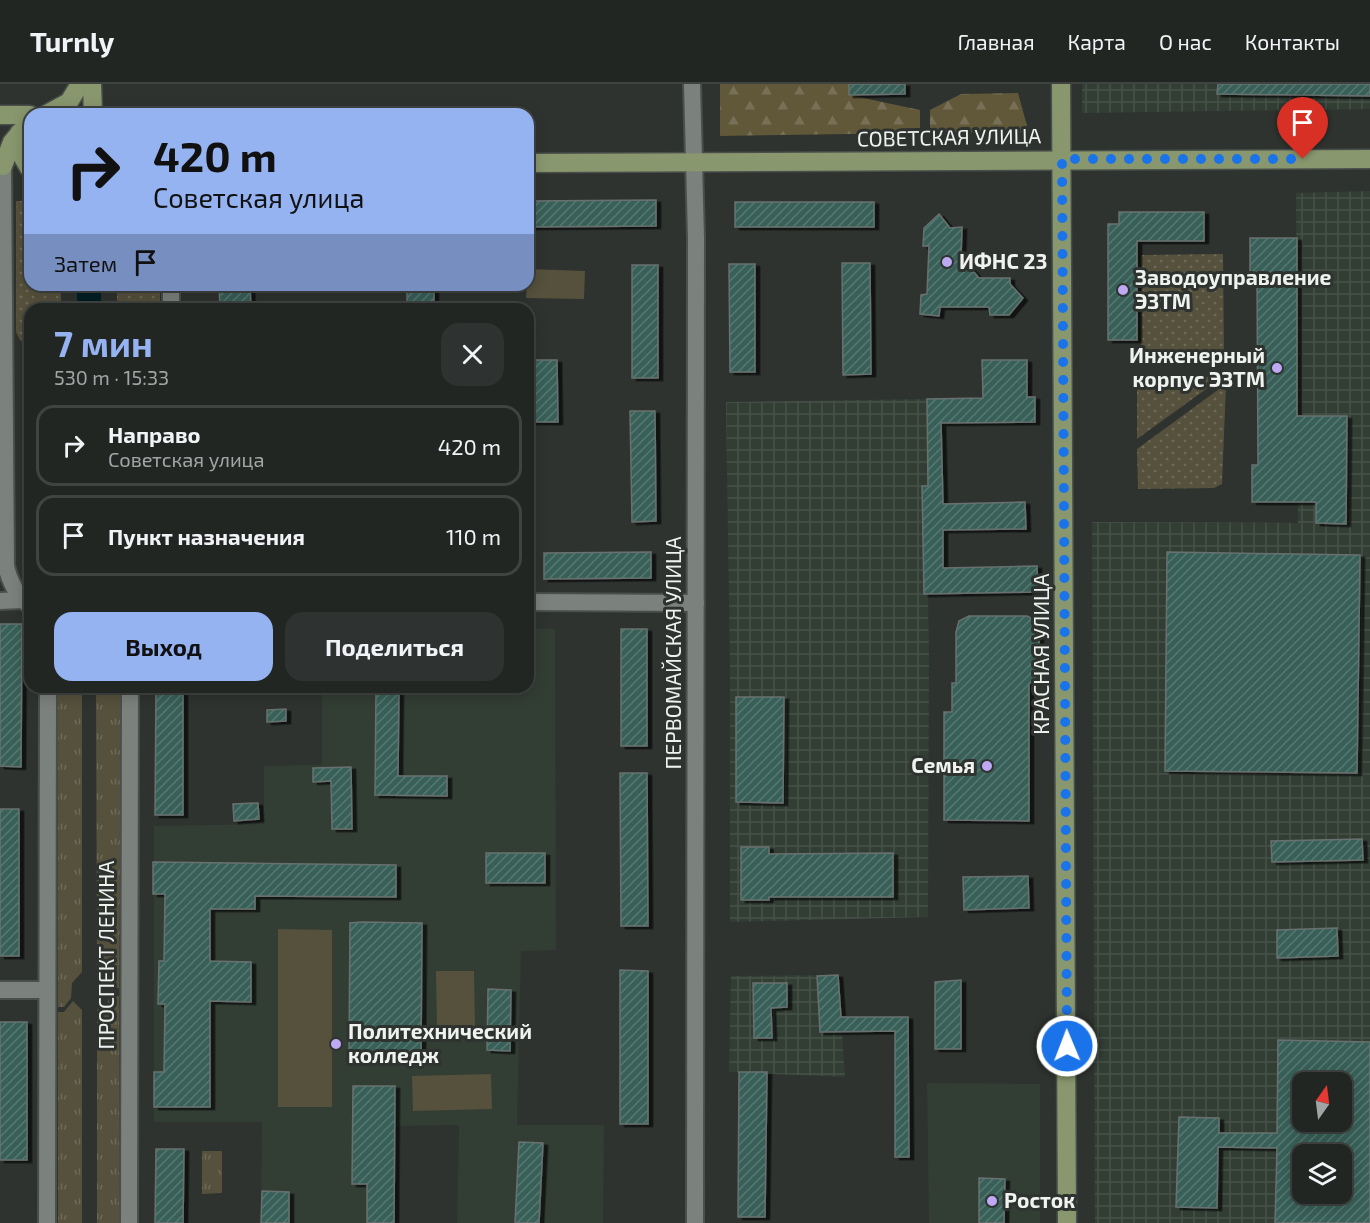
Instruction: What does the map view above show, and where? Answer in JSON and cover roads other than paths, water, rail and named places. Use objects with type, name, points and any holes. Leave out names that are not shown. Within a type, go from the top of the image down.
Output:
[{"type":"main road","points":[[58,108],[69,102],[80,84]]},
{"type":"main road","points":[[92,84],[93,108]]},
{"type":"main road","name":"КРАСНАЯ УЛИЦА","points":[[1061,84],[1067,1223]]},
{"type":"main road","points":[[0,115],[24,115]]},
{"type":"main road","points":[[24,127],[7,152],[2,166],[24,168]]},
{"type":"main road","points":[[24,129],[17,147],[24,161]]},
{"type":"main road","name":"СОВЕТСКАЯ УЛИЦА","points":[[534,164],[1062,159],[1370,159]]},
{"type":"street","name":"ПЕРВОМАЙСКАЯ УЛИЦА","points":[[692,84],[696,603],[695,1223]]},
{"type":"street","points":[[2,166],[6,567],[9,580],[24,600]]},
{"type":"street","points":[[0,601],[24,603]]},
{"type":"street","points":[[534,602],[696,603]]},
{"type":"street","points":[[47,1223],[48,693]]},
{"type":"street","name":"ПРОСПЕКТ ЛЕНИНА","points":[[129,1223],[130,693]]},
{"type":"street","points":[[0,990],[47,990]]},
{"type":"water","points":[[77,291],[101,291],[101,302],[77,302]]},
{"type":"place","name":"ИФНС 23","points":[[947,262]]},
{"type":"place","name":"Заводоуправление ЭЗТМ","points":[[1123,290]]},
{"type":"place","name":"Инженерный корпус ЭЗТМ","points":[[1277,368]]},
{"type":"place","name":"Семья","points":[[987,766]]},
{"type":"place","name":"Политехнический колледж","points":[[336,1044]]},
{"type":"place","name":"Росток","points":[[992,1201]]}]
